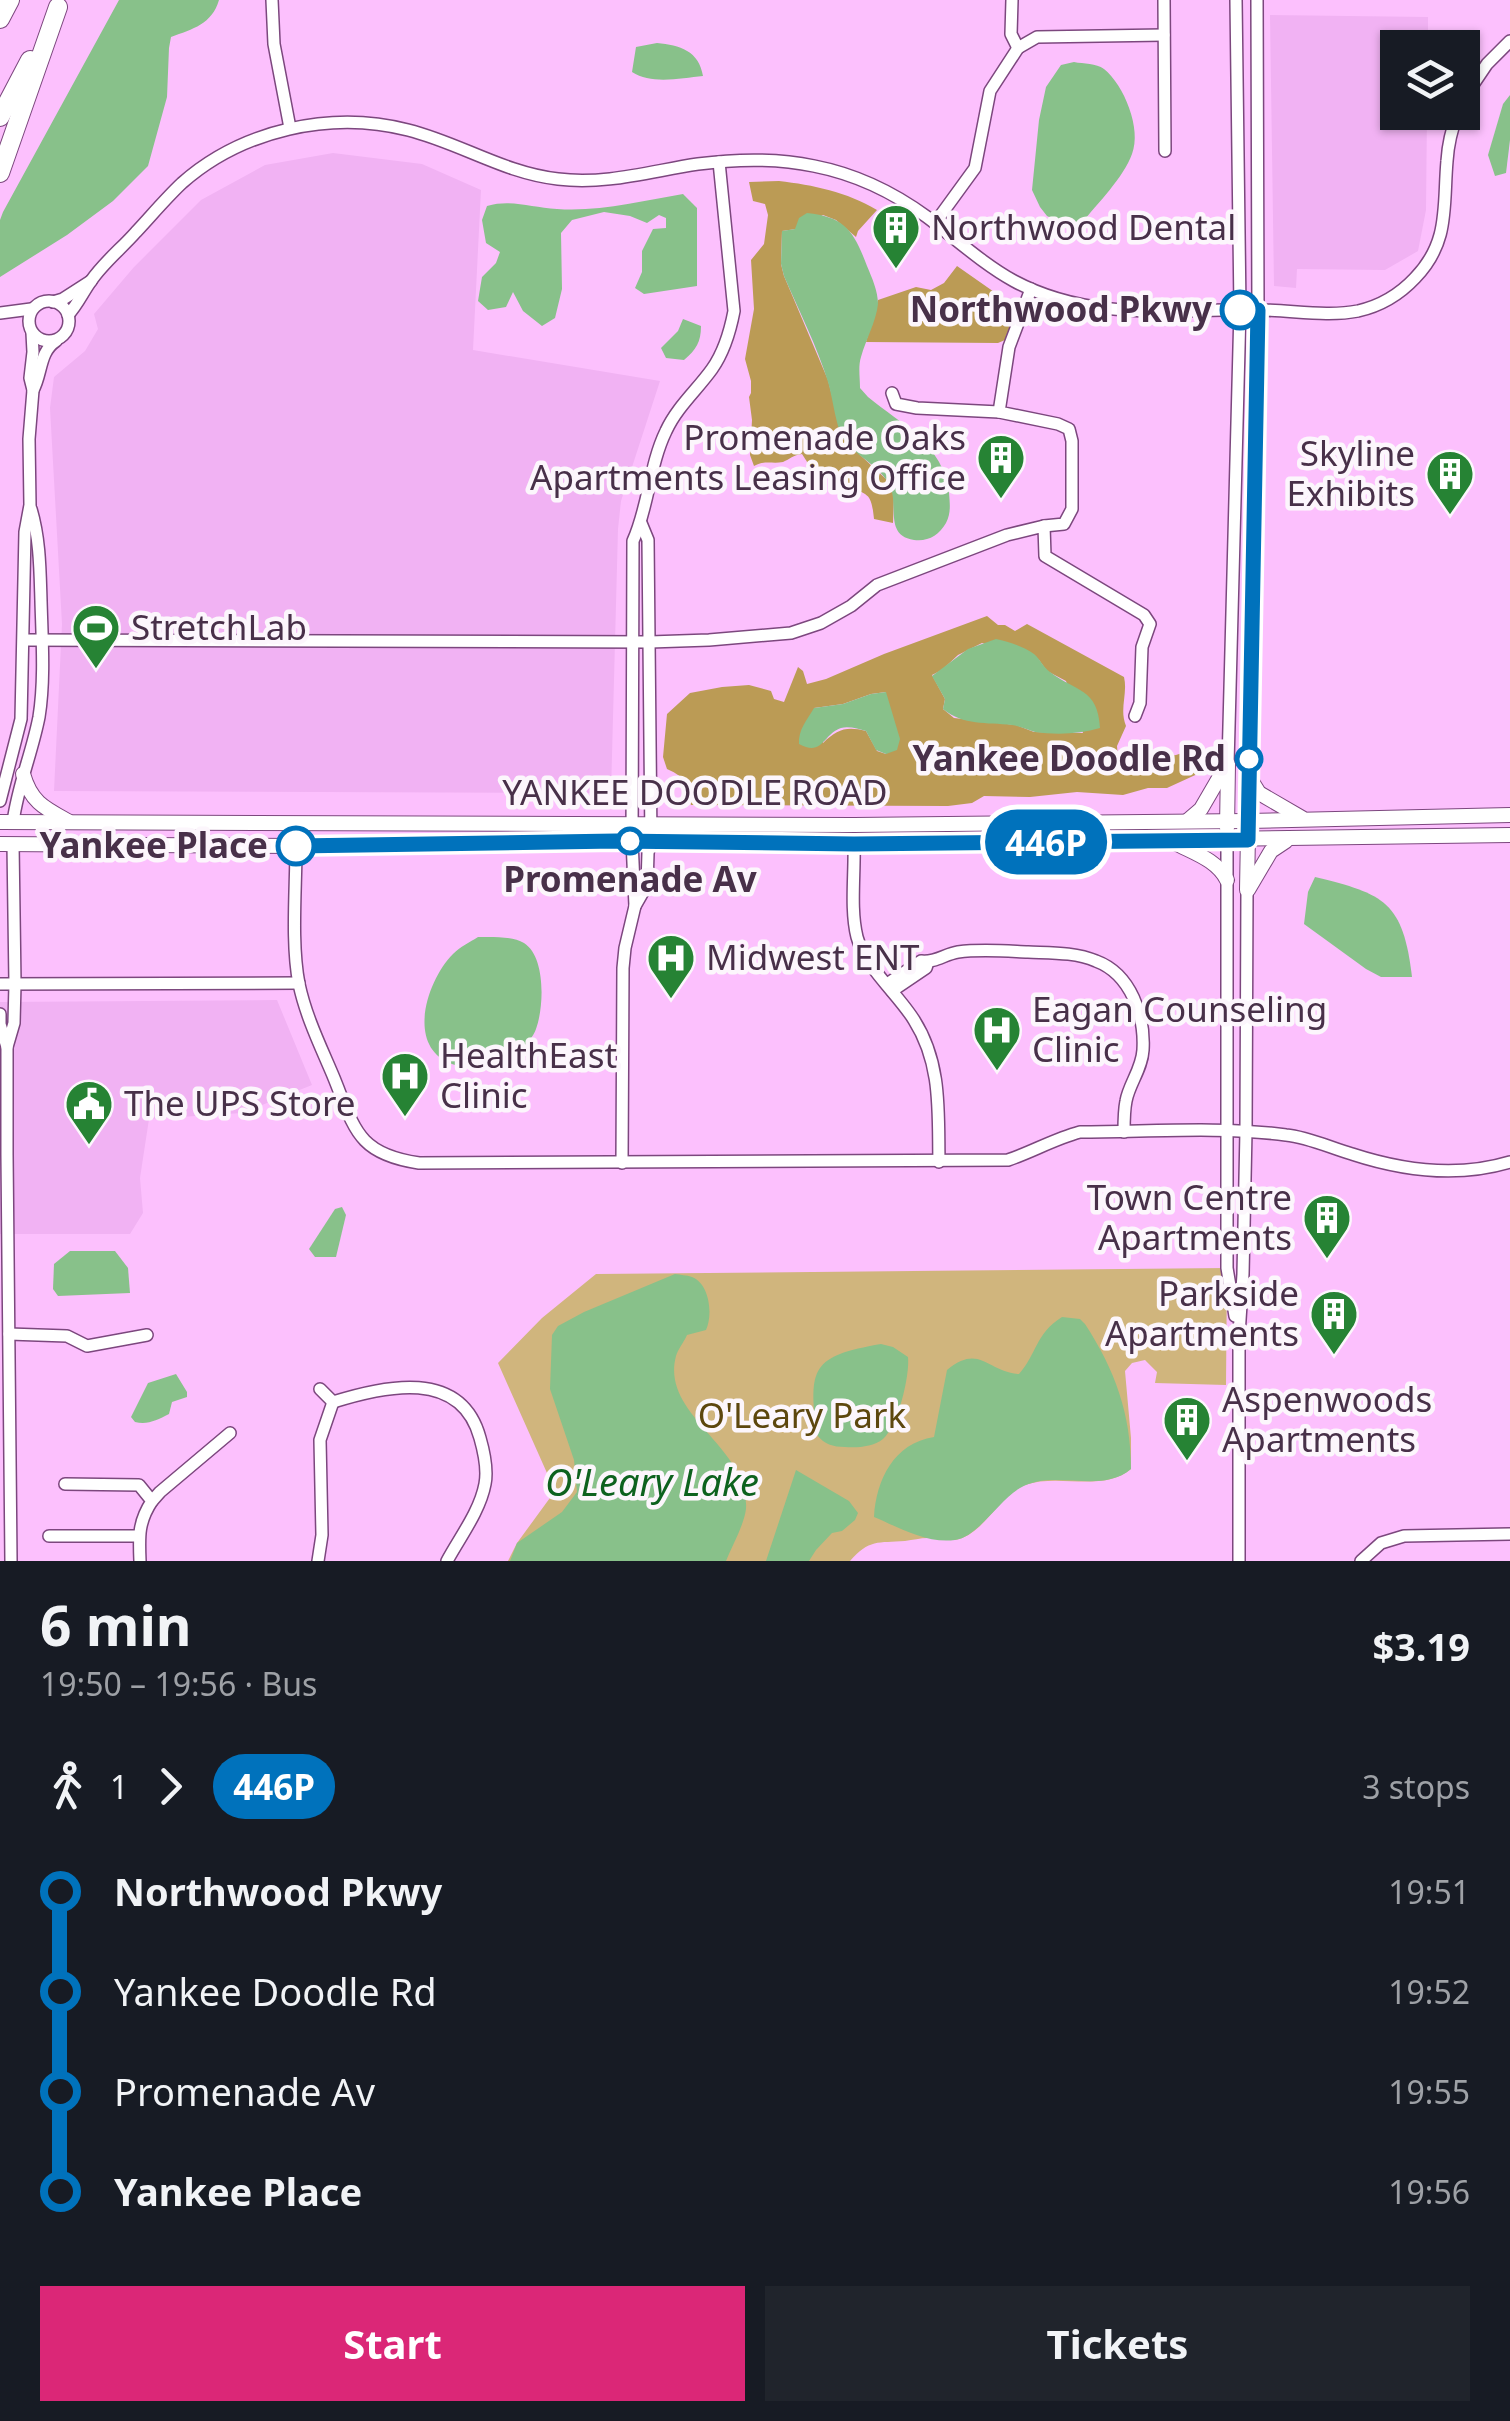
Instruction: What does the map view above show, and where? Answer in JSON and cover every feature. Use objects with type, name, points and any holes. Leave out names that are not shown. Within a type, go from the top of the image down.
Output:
[{"type":"highway","points":[[0,19],[10,0]]},
{"type":"highway","points":[[0,117],[60,4]]},
{"type":"highway","points":[[0,173],[60,4]]},
{"type":"main road","points":[[1227,840],[1228,764]]},
{"type":"main road","points":[[1186,822],[1201,809],[1228,764]]},
{"type":"main road","points":[[23,774],[27,789],[41,806],[69,822]]},
{"type":"main road","points":[[1249,776],[1259,793],[1305,820]]},
{"type":"main road","points":[[1248,890],[1249,776]]},
{"type":"main road","name":"YANKEE DOODLE ROAD","points":[[6,822],[854,825],[1510,815]]},
{"type":"main road","points":[[6,822],[6,844]]},
{"type":"main road","points":[[296,846],[296,838],[303,830],[396,822]]},
{"type":"main road","name":"YANKEE DOODLE ROAD","points":[[6,844],[854,844],[1510,836]]},
{"type":"main road","points":[[1248,890],[1271,852],[1289,839]]},
{"type":"main road","points":[[1170,840],[1215,864],[1227,880]]},
{"type":"street","points":[[272,0],[274,44],[290,128]]},
{"type":"street","points":[[1012,0],[1011,34],[1018,48]]},
{"type":"street","points":[[1164,0],[1165,152]]},
{"type":"street","points":[[1228,764],[1240,310],[1236,0]]},
{"type":"street","points":[[1249,776],[1258,310],[1257,0]]},
{"type":"street","points":[[935,224],[975,168],[990,91],[1018,48],[1037,37],[1164,36]]},
{"type":"street","points":[[1480,74],[1510,41]]},
{"type":"street","points":[[53,302],[91,281],[189,178],[255,139],[290,128],[328,123],[379,124],[427,135],[521,172],[560,180],[616,179],[719,162],[769,160],[830,170],[888,192],[1012,280],[1064,301],[1102,310],[1355,312],[1385,301],[1412,281],[1432,255],[1445,213],[1447,158],[1454,130]]},
{"type":"street","points":[[635,906],[633,542],[642,523],[666,428],[719,357],[732,324],[734,311],[719,162]]},
{"type":"street","points":[[68,316],[91,281]]},
{"type":"street","points":[[999,412],[1009,347],[1031,289]]},
{"type":"street","points":[[0,314],[31,310],[43,301],[58,302],[66,310],[66,332],[48,346],[33,390]]},
{"type":"street","points":[[0,801],[22,719],[25,532],[30,505],[33,390],[31,310]]},
{"type":"street","points":[[0,314],[30,329],[44,342],[56,340]]},
{"type":"street","points":[[24,640],[650,642],[791,633],[834,616],[878,585],[1007,534],[1064,524],[1072,509],[1069,429],[999,412],[916,408],[896,404],[892,394]]},
{"type":"street","points":[[6,822],[39,715],[42,640],[38,531],[30,505]]},
{"type":"street","points":[[622,1163],[623,968],[635,906],[646,885],[651,842],[648,540],[642,523]]},
{"type":"street","points":[[1044,526],[1045,556],[1144,615],[1150,624],[1142,648],[1140,702],[1135,716]]},
{"type":"street","points":[[1227,840],[1227,1268],[1239,1335]]},
{"type":"street","points":[[6,844],[16,984],[14,1023],[7,1047]]},
{"type":"street","points":[[854,844],[856,934],[867,958],[914,1020],[930,1052],[938,1089],[939,1162]]},
{"type":"street","points":[[296,846],[296,956],[298,983],[308,1019],[352,1124],[372,1149],[398,1160],[419,1163],[1008,1160],[1056,1138],[1080,1132],[1246,1132],[1291,1135],[1382,1164],[1434,1172],[1510,1162]]},
{"type":"street","points":[[1239,1561],[1239,1335],[1248,890]]},
{"type":"street","points":[[890,988],[922,961],[955,952],[1076,955],[1100,962],[1120,976],[1136,999],[1142,1027],[1143,1051],[1126,1099],[1124,1132]]},
{"type":"street","points":[[0,984],[298,983]]},
{"type":"street","points":[[0,1014],[7,1047],[10,1561]]},
{"type":"street","points":[[9,1334],[67,1336],[87,1346],[147,1335]]},
{"type":"street","points":[[333,1402],[370,1390],[414,1386],[437,1390],[470,1415],[485,1459],[485,1483],[478,1505],[446,1561]]},
{"type":"street","points":[[320,1390],[333,1402]]},
{"type":"street","points":[[318,1561],[322,1535],[320,1440],[333,1402]]},
{"type":"street","points":[[140,1561],[142,1516],[160,1492],[230,1433]]},
{"type":"street","points":[[65,1484],[138,1484],[152,1502]]},
{"type":"street","points":[[1362,1561],[1381,1544],[1404,1536],[1510,1534]]},
{"type":"street","points":[[49,1536],[140,1536]]},
{"type":"shaded area","points":[[1270,15],[1428,17],[1428,30],[1380,30],[1380,130],[1427,130],[1426,210],[1418,251],[1385,270],[1297,269],[1296,288],[1274,286]]},
{"type":"shaded area","points":[[333,153],[422,164],[481,190],[473,350],[660,381],[621,501],[611,793],[54,791],[62,624],[50,408],[54,377],[85,351],[98,329],[94,314],[201,200],[265,165]]},
{"type":"shaded area","points":[[779,181],[830,190],[877,210],[856,237],[836,220],[823,215],[796,229],[782,231],[781,264],[828,380],[843,439],[887,480],[894,495],[893,523],[874,519],[867,496],[845,484],[842,474],[811,468],[802,454],[783,462],[754,466],[750,455],[751,381],[745,359],[754,309],[751,260],[764,244],[768,215],[765,204],[753,201],[749,182]]},
{"type":"shaded area","points":[[957,266],[1017,308],[1005,340],[866,342],[878,300],[916,287],[931,290],[944,283]]},
{"type":"shaded area","points":[[987,616],[1015,631],[1027,624],[1124,677],[1126,726],[1117,746],[1118,759],[1172,756],[1191,747],[1202,752],[1207,761],[1204,771],[1167,788],[1123,795],[1077,792],[984,796],[972,803],[948,806],[691,805],[682,779],[667,769],[663,757],[667,714],[690,693],[749,685],[771,691],[774,699],[784,702],[798,667],[807,684]],"holes":[[[982,643],[1039,660],[1047,671],[1066,681],[1083,733],[1034,732],[1016,725],[954,718],[943,709],[945,699],[932,675]],[[886,692],[886,754],[877,751],[866,731],[843,730],[823,743],[814,708]]]},
{"type":"shaded area","points":[[277,1000],[312,1085],[242,1113],[149,1119],[140,1178],[143,1213],[130,1234],[0,1234],[0,1002]]},
{"type":"green space","name":"O'Leary Park","points":[[1227,1268],[1226,1385],[1155,1383],[1157,1372],[1145,1360],[1132,1363],[1125,1371],[1131,1469],[1120,1476],[1025,1485],[969,1535],[952,1540],[925,1538],[874,1544],[850,1561],[508,1561],[555,1491],[498,1363],[542,1318],[596,1274]]},
{"type":"water","points":[[119,0],[219,0],[207,20],[171,37],[167,97],[148,166],[113,201],[0,277],[3,212]]},
{"type":"water","points":[[673,45],[693,55],[703,76],[657,80],[632,72],[636,47]]},
{"type":"water","points":[[1074,62],[1097,66],[1111,76],[1129,108],[1135,132],[1132,154],[1110,190],[1081,224],[1064,224],[1047,216],[1032,190],[1046,87],[1061,65]]},
{"type":"water","points":[[1510,95],[1506,173],[1495,176],[1488,155],[1503,104]]},
{"type":"water","points":[[683,194],[697,208],[697,286],[644,294],[635,288],[642,272],[642,251],[653,229],[666,228],[666,218],[659,215],[647,223],[604,212],[572,220],[561,233],[562,289],[555,318],[542,326],[523,311],[513,292],[506,307],[488,310],[478,301],[482,277],[496,263],[500,252],[486,243],[482,220],[487,206],[589,209]]},
{"type":"water","points":[[807,213],[831,218],[847,228],[873,280],[878,304],[860,361],[860,388],[919,437],[939,462],[949,493],[948,519],[928,539],[914,540],[899,532],[889,484],[845,441],[839,429],[824,369],[781,264],[782,231],[795,229],[799,218]]},
{"type":"water","points":[[683,319],[701,326],[697,345],[684,360],[666,358],[661,348],[678,331]]},
{"type":"water","points":[[996,639],[1030,651],[1050,672],[1084,692],[1095,705],[1100,728],[1068,733],[1035,732],[1012,725],[967,721],[943,709],[945,699],[932,676],[968,649]]},
{"type":"water","points":[[886,692],[900,739],[897,750],[886,754],[876,750],[866,731],[851,728],[835,731],[813,748],[799,744],[801,730],[814,708]]},
{"type":"water","points":[[1315,877],[1358,889],[1386,905],[1403,932],[1412,977],[1381,977],[1304,924],[1308,892]]},
{"type":"water","points":[[478,937],[514,939],[531,950],[540,971],[541,1008],[535,1032],[517,1053],[495,1062],[459,1066],[437,1055],[429,1043],[425,1012],[444,965],[456,951]]},
{"type":"water","points":[[342,1207],[346,1215],[336,1257],[315,1257],[309,1249],[335,1209]]},
{"type":"water","points":[[70,1251],[115,1251],[128,1268],[130,1293],[58,1296],[53,1289],[54,1264]]},
{"type":"water","name":"O'Leary Lake","points":[[675,1274],[690,1276],[703,1286],[709,1308],[706,1330],[687,1335],[676,1356],[675,1377],[681,1396],[734,1467],[743,1487],[745,1515],[726,1561],[510,1561],[517,1543],[562,1512],[577,1492],[574,1460],[550,1389],[552,1335],[558,1326],[584,1312]]},
{"type":"water","points":[[1062,1317],[1080,1319],[1105,1358],[1124,1411],[1131,1469],[1105,1480],[1047,1480],[1020,1488],[972,1532],[955,1540],[923,1537],[874,1517],[883,1477],[890,1465],[908,1447],[934,1437],[947,1370],[958,1362],[976,1359],[1019,1374],[1046,1330]]},
{"type":"water","points":[[881,1344],[908,1357],[902,1400],[894,1423],[879,1442],[841,1447],[826,1443],[817,1435],[814,1412],[815,1379],[820,1368],[841,1354]]},
{"type":"water","points":[[176,1374],[187,1397],[172,1402],[169,1414],[135,1422],[131,1417],[148,1383]]},
{"type":"water","points":[[796,1470],[849,1501],[858,1513],[842,1531],[832,1533],[809,1561],[766,1561]]},
{"type":"bus line","name":"446P","points":[[296,846],[1248,840],[1258,310],[1240,310]]},
{"type":"place","name":"Northwood Dental","points":[[896,270]]},
{"type":"place","name":"Northwood Pkwy","points":[[1240,310]]},
{"type":"place","name":"Promenade Oaks Apartments Leasing Office","points":[[1001,500]]},
{"type":"place","name":"Skyline Exhibits","points":[[1450,516]]},
{"type":"place","name":"StretchLab","points":[[96,670]]},
{"type":"place","name":"Yankee Doodle Rd","points":[[1249,759]]},
{"type":"place","name":"Promenade Av","points":[[630,841]]},
{"type":"place","name":"Yankee Place","points":[[296,846]]},
{"type":"place","name":"Midwest ENT","points":[[671,1000]]},
{"type":"place","name":"Eagan Counseling Clinic","points":[[997,1072]]},
{"type":"place","name":"HealthEast Clinic","points":[[405,1118]]},
{"type":"place","name":"The UPS Store","points":[[89,1146]]},
{"type":"place","name":"Town Centre Apartments","points":[[1327,1260]]},
{"type":"place","name":"Parkside Apartments","points":[[1334,1356]]},
{"type":"place","name":"Aspenwoods Apartments","points":[[1187,1462]]}]
